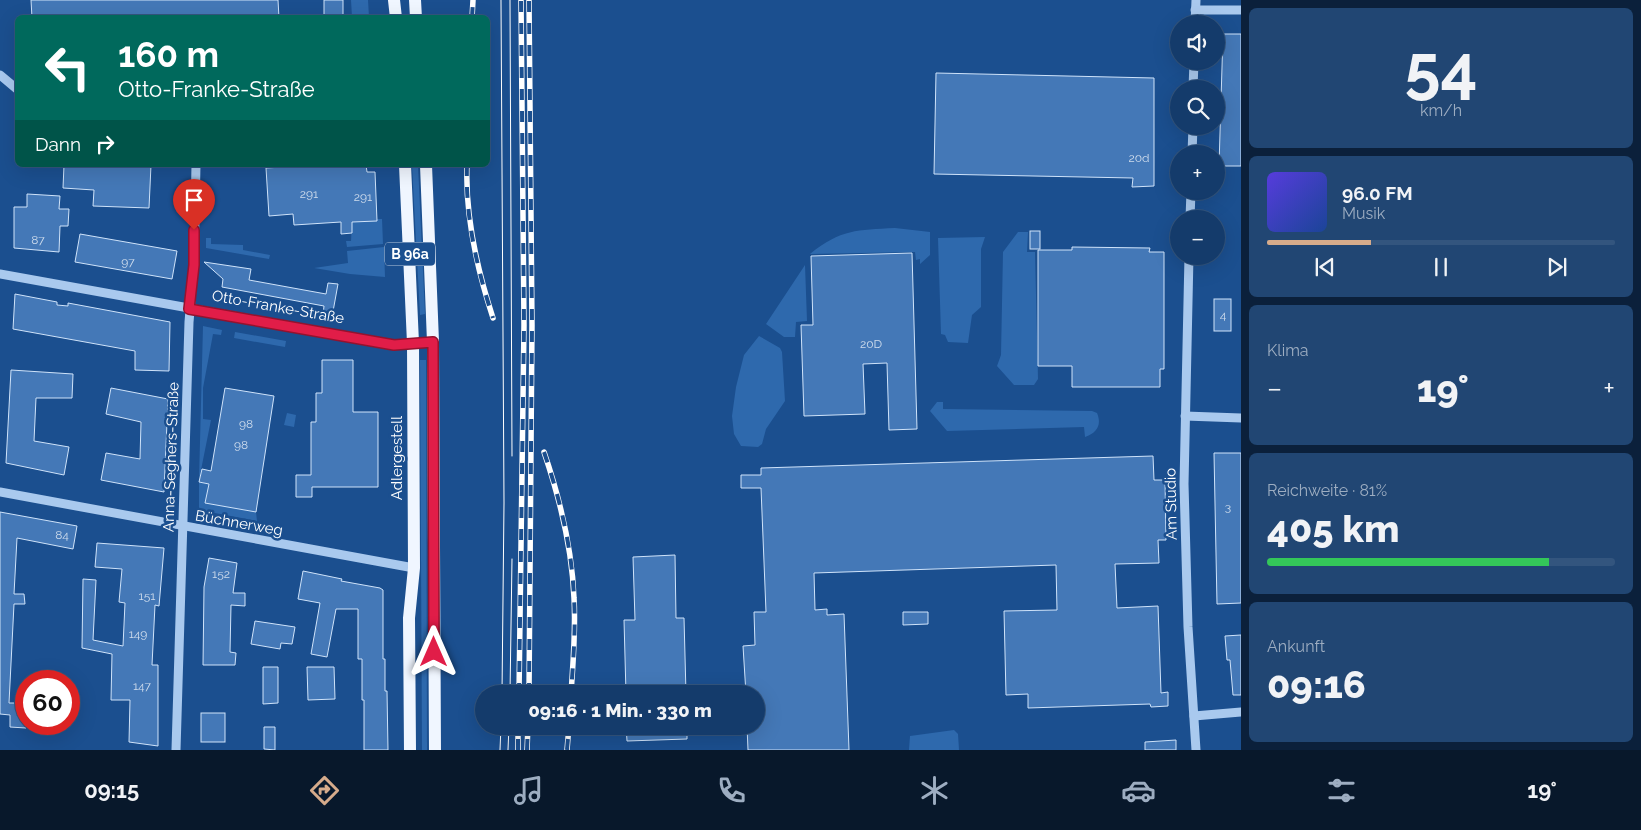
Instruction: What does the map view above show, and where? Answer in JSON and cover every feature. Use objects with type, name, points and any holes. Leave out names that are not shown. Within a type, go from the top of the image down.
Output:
[{"type":"main road","points":[[394,0],[396,15]]},
{"type":"main road","points":[[415,0],[416,15]]},
{"type":"main road","name":"Adlergestell","points":[[406,167],[414,343],[414,568],[409,618],[410,750]]},
{"type":"main road","name":"B 96a","points":[[426,167],[433,342],[434,750]]},
{"type":"main road","name":"Otto-Franke-Straße","points":[[414,343],[433,342]]},
{"type":"street","points":[[1195,15],[1196,0]]},
{"type":"street","points":[[1195,10],[1241,10]]},
{"type":"street","points":[[0,75],[15,88]]},
{"type":"street","name":"Anna-Seghers-Straße","points":[[176,750],[189,309],[194,265],[196,167]]},
{"type":"street","name":"Am Studio","points":[[1189,265],[1185,416],[1188,617],[1196,750]]},
{"type":"street","name":"Otto-Franke-Straße","points":[[0,274],[394,345],[414,343]]},
{"type":"street","points":[[1185,416],[1241,418]]},
{"type":"street","name":"Büchnerweg","points":[[0,492],[414,568]]},
{"type":"street","points":[[1194,716],[1241,712]]},
{"type":"shaded area","points":[[351,0],[368,0],[369,15],[352,15]]},
{"type":"shaded area","points":[[412,167],[418,167],[425,314],[420,315]]},
{"type":"shaded area","points":[[382,219],[383,244],[347,247],[346,241],[351,241],[352,222]]},
{"type":"shaded area","points":[[895,228],[930,232],[930,255],[920,264],[920,259],[916,260],[915,252],[810,254],[840,235],[870,229]]},
{"type":"shaded area","points":[[1018,232],[1028,232],[1027,252],[1035,252],[1038,379],[1034,385],[1014,385],[997,366],[1001,355],[1003,252]]},
{"type":"shaded area","points":[[985,237],[981,249],[981,307],[972,315],[968,343],[948,342],[945,335],[941,334],[938,238]]},
{"type":"shaded area","points":[[206,238],[211,238],[211,244],[243,245],[243,250],[270,255],[269,259],[206,248]]},
{"type":"shaded area","points":[[384,247],[385,277],[314,268],[348,263],[347,251]]},
{"type":"shaded area","points":[[805,265],[807,321],[796,322],[795,337],[784,337],[766,324]]},
{"type":"shaded area","points":[[203,326],[222,330],[221,335],[213,334],[203,388],[203,419],[211,420],[199,480]]},
{"type":"shaded area","points":[[235,332],[286,341],[285,347],[234,338]]},
{"type":"shaded area","points":[[759,336],[780,348],[782,352],[785,401],[766,429],[762,444],[758,447],[741,446],[734,434],[732,416],[736,387],[744,355]]},
{"type":"shaded area","points":[[420,360],[426,360],[427,750],[422,750]]},
{"type":"shaded area","points":[[937,402],[943,402],[943,409],[1092,411],[1097,413],[1099,425],[1093,433],[1085,437],[1084,427],[947,431],[930,411]]},
{"type":"shaded area","points":[[287,413],[296,415],[294,427],[284,425]]},
{"type":"shaded area","points":[[199,482],[209,484],[206,503],[256,512],[257,521],[199,510]]},
{"type":"shaded area","points":[[954,730],[958,734],[959,750],[909,750],[910,736]]},
{"type":"building","points":[[31,0],[278,0],[279,15],[32,15]]},
{"type":"building","points":[[324,0],[343,0],[343,15],[324,15]]},
{"type":"building","points":[[1225,34],[1241,34],[1241,166],[1225,166],[1225,145],[1220,145],[1220,135],[1225,135],[1225,80],[1222,80],[1222,70],[1225,70]]},
{"type":"building","points":[[936,73],[1154,78],[1154,186],[1132,187],[1133,178],[934,174]]},
{"type":"building","points":[[64,167],[151,167],[149,208],[93,206],[94,190],[63,188]]},
{"type":"building","points":[[366,167],[367,172],[375,172],[377,221],[352,222],[352,233],[341,234],[341,222],[294,225],[293,214],[269,216],[266,168]]},
{"type":"building","points":[[27,194],[60,196],[59,209],[69,209],[68,226],[60,226],[59,252],[14,248],[14,207],[27,207]]},
{"type":"building","points":[[1030,231],[1040,231],[1040,249],[1030,249]]},
{"type":"building","points":[[80,234],[177,251],[172,279],[75,262]]},
{"type":"building","points":[[1072,247],[1150,248],[1149,252],[1164,252],[1164,369],[1160,369],[1160,387],[1072,387],[1072,366],[1038,366],[1038,250],[1072,250]]},
{"type":"building","points":[[912,253],[917,429],[889,430],[887,363],[863,364],[865,414],[804,416],[801,325],[813,325],[811,256]]},
{"type":"building","points":[[204,262],[251,269],[249,280],[326,294],[328,283],[338,284],[332,317],[323,315],[324,306],[222,287],[223,279]]},
{"type":"building","points":[[15,294],[57,302],[57,305],[68,306],[68,303],[170,322],[169,371],[135,370],[135,351],[13,329]]},
{"type":"building","points":[[1214,299],[1231,299],[1231,331],[1214,331]]},
{"type":"building","points":[[322,360],[353,360],[353,412],[378,412],[378,487],[312,487],[312,497],[296,497],[296,475],[311,475],[311,422],[316,422],[316,393],[322,393]]},
{"type":"building","points":[[11,370],[73,374],[72,398],[36,398],[34,441],[69,447],[64,475],[6,463]]},
{"type":"building","points":[[111,388],[168,399],[164,492],[101,480],[106,453],[140,459],[141,422],[106,414]]},
{"type":"building","points":[[225,388],[274,396],[256,512],[205,503],[209,484],[199,482],[202,469],[211,471]]},
{"type":"building","points":[[1214,453],[1241,453],[1241,603],[1217,604]]},
{"type":"building","points":[[1153,456],[1154,480],[1165,480],[1166,540],[1158,540],[1159,563],[1115,564],[1117,608],[1158,606],[1161,693],[1168,692],[1168,706],[1151,707],[1150,704],[1028,708],[1028,694],[1006,695],[1004,611],[1057,610],[1056,565],[814,573],[815,610],[827,609],[827,615],[844,614],[849,750],[748,750],[747,735],[765,735],[765,685],[745,685],[743,646],[755,645],[754,612],[766,612],[761,488],[741,488],[741,475],[761,475],[761,468]]},
{"type":"building","points":[[0,512],[77,526],[73,549],[17,538],[14,594],[24,594],[25,604],[14,604],[9,703],[15,703],[15,727],[10,727],[10,715],[0,714]]},
{"type":"building","points":[[97,543],[164,548],[159,606],[155,605],[152,665],[158,665],[158,746],[129,742],[130,700],[111,700],[112,654],[82,648],[83,579],[96,580],[93,640],[123,646],[125,603],[119,602],[122,569],[95,567]]},
{"type":"building","points":[[675,555],[676,618],[684,618],[686,685],[626,685],[624,620],[635,620],[633,557]]},
{"type":"building","points":[[209,558],[237,563],[233,593],[245,593],[245,606],[231,605],[230,652],[236,653],[235,665],[203,665],[204,587]]},
{"type":"building","points":[[303,571],[383,590],[383,659],[385,659],[385,691],[387,691],[388,750],[364,750],[362,659],[358,659],[358,609],[336,609],[327,657],[311,654],[320,603],[298,599]]},
{"type":"building","points":[[903,612],[928,612],[928,624],[903,625]]},
{"type":"building","points":[[255,621],[295,627],[292,644],[281,643],[280,649],[251,644]]},
{"type":"building","points":[[1241,635],[1241,695],[1233,695],[1230,660],[1227,660],[1225,636]]},
{"type":"building","points":[[263,667],[278,667],[278,703],[263,704]]},
{"type":"building","points":[[307,667],[334,667],[335,699],[308,700]]},
{"type":"building","points":[[201,713],[225,713],[225,742],[201,742]]},
{"type":"building","points":[[264,727],[275,727],[275,750],[264,749]]},
{"type":"building","points":[[627,735],[687,735],[687,739],[627,741]]},
{"type":"building","points":[[1176,740],[1176,750],[1145,750],[1145,742]]},
{"type":"tram line","points":[[501,0],[504,503],[502,685]]},
{"type":"tram line","points":[[510,0],[512,456]]},
{"type":"tram line","points":[[510,685],[512,559]]},
{"type":"tram line","points":[[500,750],[501,735]]},
{"type":"tram line","points":[[508,750],[509,735]]},
{"type":"railway","points":[[472,15],[473,0]]},
{"type":"railway","points":[[519,685],[524,325],[521,0]]},
{"type":"railway","points":[[529,0],[532,325],[529,685]]},
{"type":"railway","points":[[467,167],[468,204],[473,243],[493,318]]},
{"type":"railway","points":[[544,452],[560,506],[571,561],[575,622],[572,685]]},
{"type":"railway","points":[[518,735],[518,750]]},
{"type":"railway","points":[[527,750],[528,735]]},
{"type":"railway","points":[[567,750],[568,735]]},
{"type":"route","points":[[194,230],[194,265],[189,309],[296,326],[394,345],[433,342],[434,652]]}]
